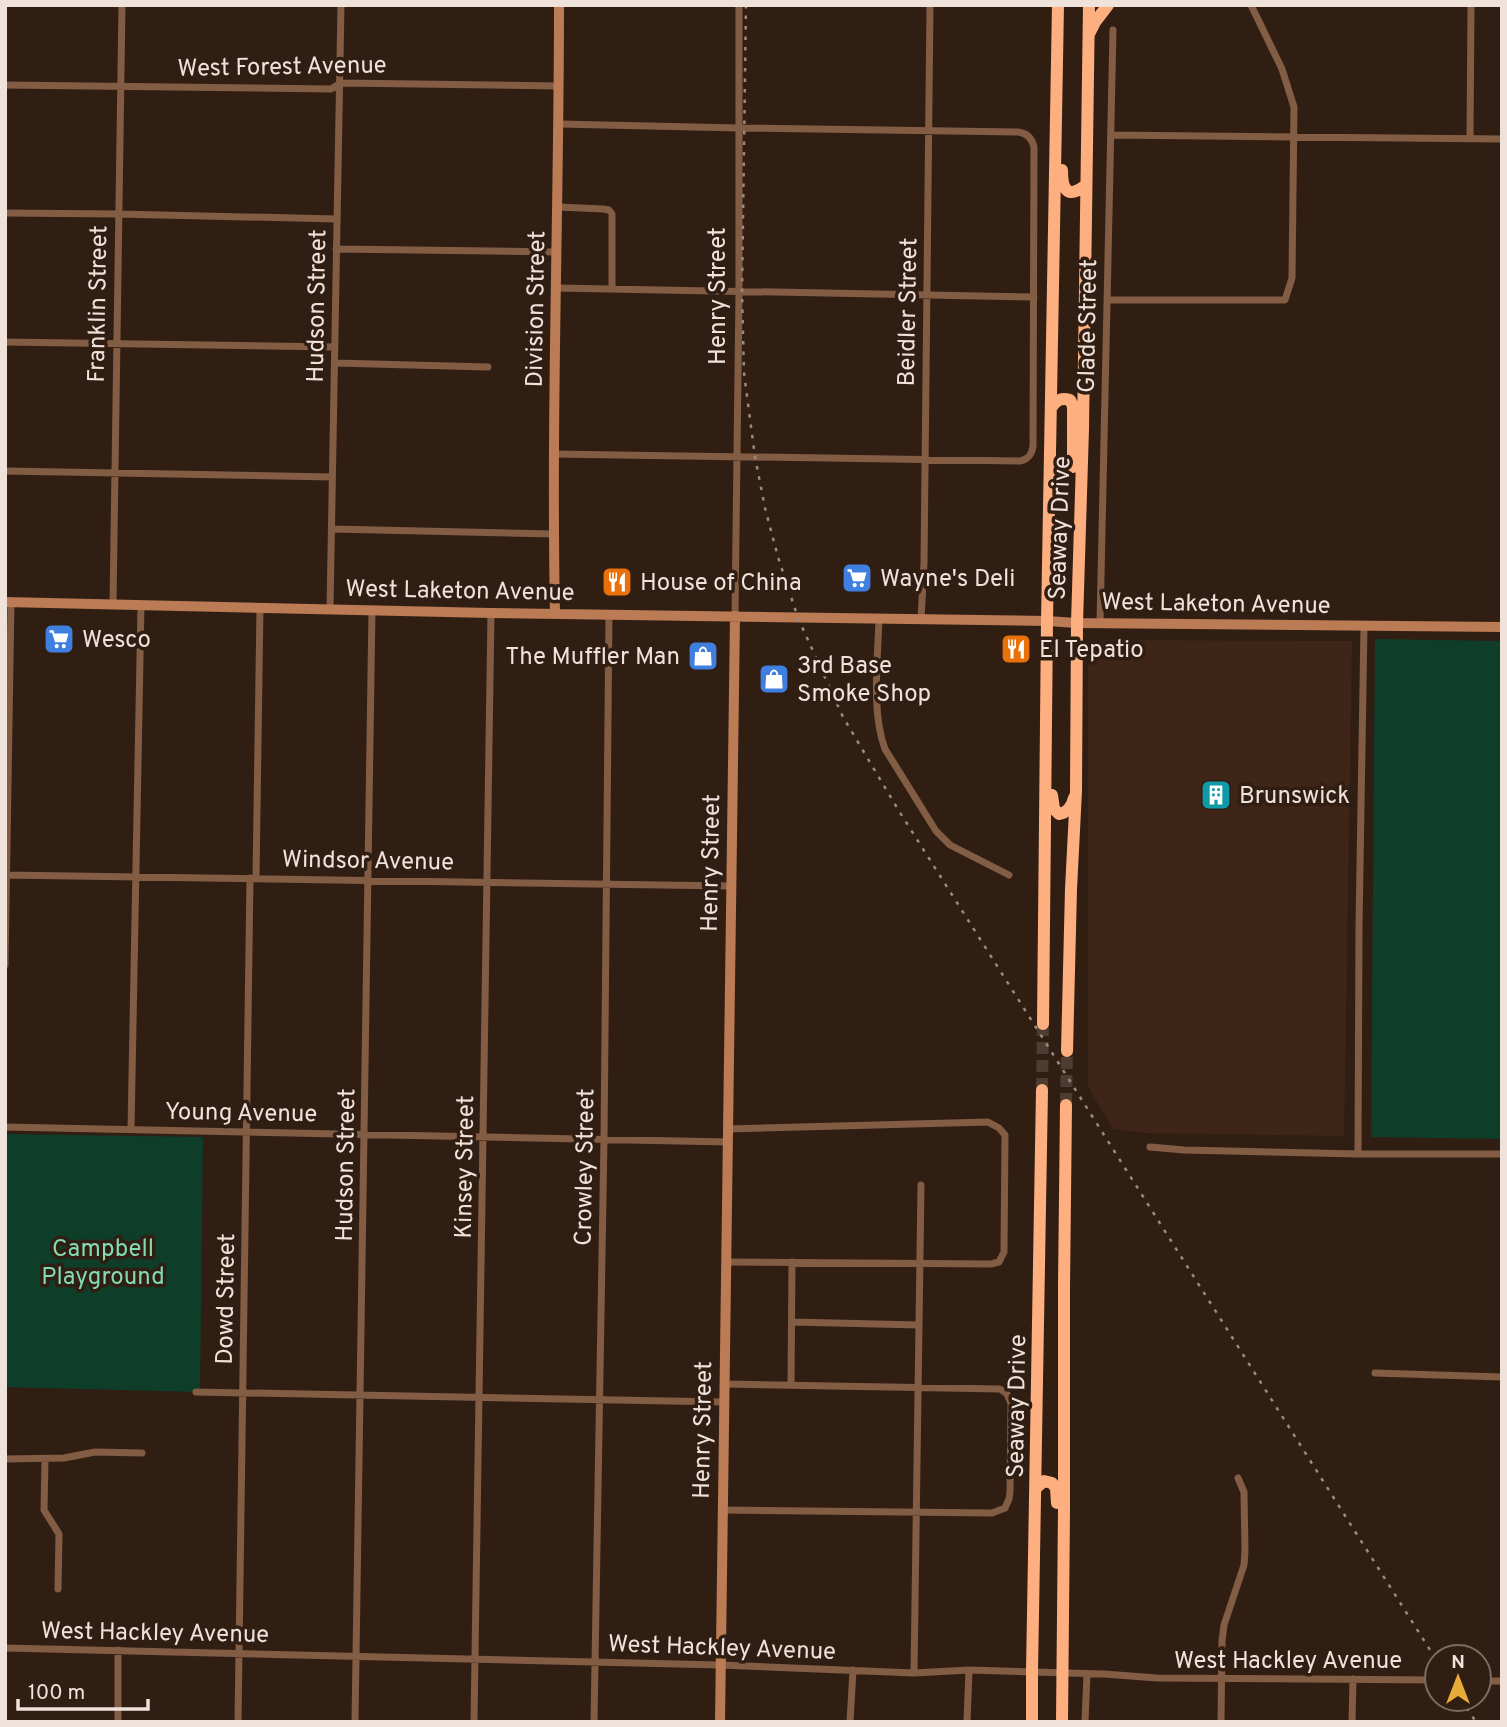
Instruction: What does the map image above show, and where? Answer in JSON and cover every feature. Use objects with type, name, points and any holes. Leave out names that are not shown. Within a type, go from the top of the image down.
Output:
[{"type":"highway","name":"Seaway Drive","points":[[1043,1024],[1058,5]]},
{"type":"highway","points":[[1064,5],[1062,185],[1073,193],[1086,185]]},
{"type":"highway","name":"Seaway Drive","points":[[1067,1052],[1070,889],[1076,791],[1088,5]]},
{"type":"highway","points":[[1089,34],[1108,5]]},
{"type":"highway","points":[[1051,408],[1056,401],[1063,399],[1070,400],[1074,409],[1071,587],[1078,601]]},
{"type":"highway","points":[[1047,643],[1053,658],[1052,785],[1055,811],[1059,814],[1066,811],[1073,802],[1076,791]]},
{"type":"highway","name":"Seaway Drive","points":[[1032,1722],[1042,1090]]},
{"type":"highway","name":"Seaway Drive","points":[[1062,1722],[1066,1105]]},
{"type":"highway","points":[[1036,1488],[1049,1481],[1058,1494],[1057,1642],[1063,1655]]},
{"type":"highway","points":[[1032,1694],[1040,1722]]},
{"type":"main road","name":"Division Street","points":[[555,614],[554,454],[562,124],[559,5]]},
{"type":"main road","name":"West Laketon Avenue","points":[[8,602],[1077,623],[1502,626]]},
{"type":"main road","name":"Henry Street","points":[[720,1722],[735,616]]},
{"type":"street","name":"Franklin Street","points":[[113,604],[122,5]]},
{"type":"street","name":"Hudson Street","points":[[330,608],[332,477],[339,363],[335,347],[341,5]]},
{"type":"street","name":"Henry Street","points":[[735,616],[740,5]]},
{"type":"street","name":"Beidler Street","points":[[921,619],[930,5]]},
{"type":"street","points":[[1107,300],[1285,300],[1292,278],[1294,107],[1282,69],[1251,5]]},
{"type":"street","points":[[1470,138],[1471,5]]},
{"type":"street","name":"Glade Street","points":[[1100,623],[1113,30]]},
{"type":"street","name":"West Forest Avenue","points":[[5,86],[331,89],[341,83],[559,86]]},
{"type":"street","points":[[554,454],[1020,461],[1030,456],[1033,446],[1034,147],[1027,135],[1018,132],[562,124]]},
{"type":"street","points":[[1111,135],[1502,139]]},
{"type":"street","points":[[558,206],[603,209],[612,214],[612,289]]},
{"type":"street","points":[[5,213],[337,219]]},
{"type":"street","points":[[336,249],[557,253]]},
{"type":"street","points":[[557,288],[1034,297]]},
{"type":"street","points":[[5,342],[335,347]]},
{"type":"street","points":[[339,363],[488,367]]},
{"type":"street","points":[[5,471],[332,477]]},
{"type":"street","points":[[332,529],[554,534]]},
{"type":"street","points":[[5,965],[8,602]]},
{"type":"street","points":[[131,1129],[141,605]]},
{"type":"street","name":"Dowd Street","points":[[238,1722],[247,1132],[260,607]]},
{"type":"street","name":"Hudson Street","points":[[355,1722],[372,609]]},
{"type":"street","name":"Kinsey Street","points":[[474,1722],[491,612]]},
{"type":"street","name":"Crowley Street","points":[[594,1722],[604,1139],[609,614]]},
{"type":"street","points":[[879,618],[878,710],[885,749],[936,831],[950,845],[1009,875]]},
{"type":"street","points":[[1358,1154],[1364,626]]},
{"type":"street","name":"Windsor Avenue","points":[[6,875],[730,886]]},
{"type":"street","points":[[726,1262],[991,1264],[999,1262],[1004,1252],[1005,1135],[988,1122],[728,1129]]},
{"type":"street","name":"Young Avenue","points":[[5,1127],[728,1142]]},
{"type":"street","points":[[1150,1147],[1358,1154],[1502,1154]]},
{"type":"street","points":[[914,1673],[921,1185]]},
{"type":"street","points":[[791,1385],[792,1262]]},
{"type":"street","points":[[792,1322],[919,1325]]},
{"type":"street","points":[[1375,1373],[1502,1377]]},
{"type":"street","points":[[722,1510],[992,1513],[1005,1508],[1010,1492],[1011,1403],[1007,1394],[996,1389],[724,1384]]},
{"type":"street","points":[[196,1392],[723,1402]]},
{"type":"street","points":[[5,1459],[45,1460],[95,1452],[142,1453]]},
{"type":"street","points":[[45,1460],[44,1510],[59,1534],[58,1589]]},
{"type":"street","points":[[1221,1722],[1224,1625],[1244,1565],[1245,1551],[1244,1492],[1238,1478]]},
{"type":"street","name":"West Hackley Avenue","points":[[5,1648],[720,1665],[914,1673],[969,1670],[1157,1678],[1423,1680]]},
{"type":"street","points":[[118,1650],[118,1722]]},
{"type":"street","points":[[850,1722],[853,1670]]},
{"type":"street","points":[[967,1722],[969,1670]]},
{"type":"street","points":[[1085,1722],[1087,1674]]},
{"type":"street","points":[[1352,1722],[1353,1679]]},
{"type":"shaded area","points":[[1098,641],[1352,641],[1344,1136],[1144,1133],[1113,1129],[1088,1087],[1088,659]]},
{"type":"green space","points":[[1375,639],[1502,641],[1502,1139],[1371,1137]]},
{"type":"green space","name":"Campbell Playground","points":[[5,1134],[203,1137],[200,1392],[5,1387]]},
{"type":"tunnel","points":[[1042,1090],[1043,1024]]},
{"type":"tunnel","points":[[1066,1105],[1067,1051]]},
{"type":"railway","points":[[746,5],[742,293],[744,373],[765,508],[798,618],[843,717],[899,811],[1426,1643]]},
{"type":"railway","points":[[1470,1713],[1476,1722]]},
{"type":"place","name":"Wayne's Deli","points":[[857,578]]},
{"type":"place","name":"House of China","points":[[617,582]]},
{"type":"place","name":"Wesco","points":[[59,639]]},
{"type":"place","name":"El Tepatio","points":[[1016,649]]},
{"type":"place","name":"The Muffler Man","points":[[703,656]]},
{"type":"place","name":"3rd Base Smoke Shop","points":[[774,679]]},
{"type":"place","name":"Brunswick","points":[[1216,795]]}]
